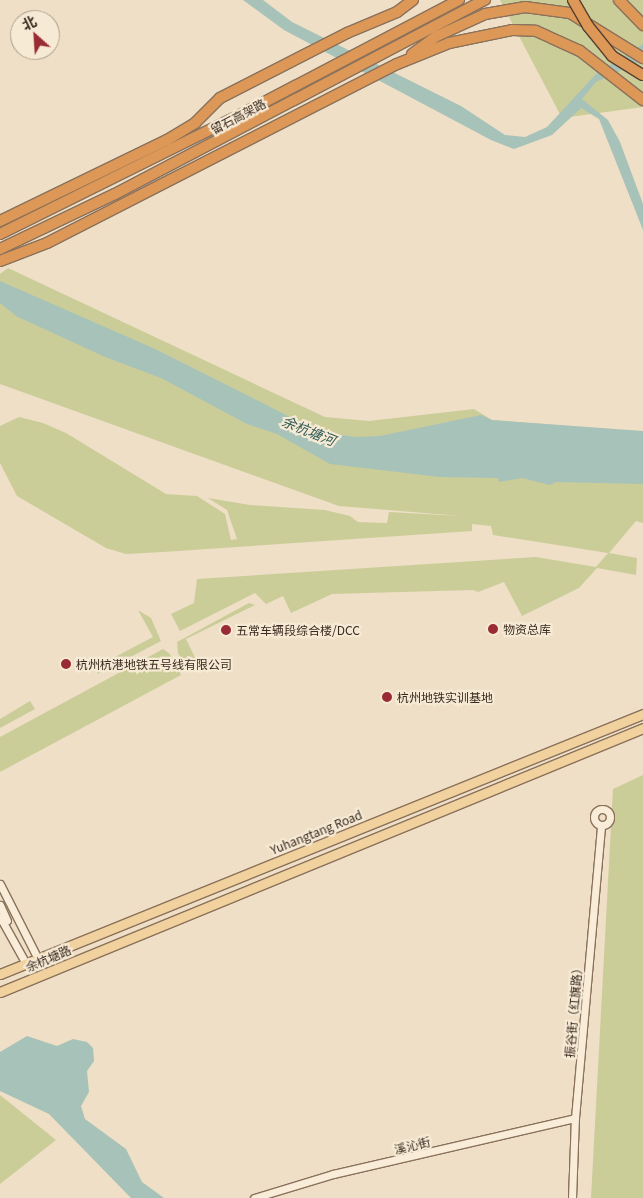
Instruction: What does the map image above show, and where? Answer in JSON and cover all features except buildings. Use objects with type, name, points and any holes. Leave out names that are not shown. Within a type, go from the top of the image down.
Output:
[{"type":"highway","points":[[397,12],[414,0]]},
{"type":"highway","points":[[0,221],[167,140],[195,123],[220,98],[347,33],[424,0]]},
{"type":"highway","name":"留石高架路","points":[[0,234],[93,190],[459,0]]},
{"type":"highway","name":"留石高架路","points":[[0,249],[115,194],[485,0]]},
{"type":"highway","points":[[573,0],[588,26],[612,56],[643,75]]},
{"type":"highway","points":[[619,0],[643,25]]},
{"type":"highway","points":[[397,64],[437,36],[466,22],[505,8],[540,8],[570,13],[643,58]]},
{"type":"highway","points":[[0,261],[47,243],[180,177],[397,64],[449,43],[512,30],[536,31],[558,39],[608,70],[643,100]]},
{"type":"main road","name":"Yuhangtang Road","points":[[0,974],[37,957],[643,714]]},
{"type":"main road","points":[[0,992],[643,728]]},
{"type":"street","name":"振谷街（红旗路）","points":[[572,1198],[575,1118],[601,825]]},
{"type":"street","points":[[0,884],[18,924]]},
{"type":"street","points":[[0,895],[37,957]]},
{"type":"street","points":[[0,905],[25,962]]},
{"type":"street","points":[[0,917],[12,934]]},
{"type":"street","name":"溪沁街","points":[[254,1198],[333,1174],[575,1118]]},
{"type":"green space","points":[[500,0],[643,0],[643,107],[562,118]]},
{"type":"green space","points":[[8,268],[325,417],[369,421],[474,409],[492,420],[643,432],[643,523],[636,521],[609,553],[637,558],[636,575],[597,568],[579,588],[522,616],[504,582],[478,592],[473,590],[332,594],[291,613],[283,596],[266,604],[255,593],[180,631],[171,614],[194,603],[197,579],[536,557],[596,567],[608,553],[493,535],[491,526],[472,524],[472,531],[163,552],[126,554],[106,548],[17,496],[0,463],[0,426],[19,417],[43,423],[66,433],[166,494],[197,496],[225,514],[231,540],[237,539],[227,510],[208,498],[250,505],[325,510],[350,516],[358,522],[387,523],[389,512],[461,516],[339,506],[0,384],[0,274]]},
{"type":"green space","points":[[249,603],[255,605],[186,639],[199,666],[188,671],[178,653],[177,642]]},
{"type":"green space","points":[[138,610],[151,618],[161,641],[98,674],[94,668],[153,637]]},
{"type":"green space","points":[[163,649],[170,654],[181,675],[0,772],[0,737]]},
{"type":"green space","points":[[30,701],[35,709],[0,728],[0,719]]},
{"type":"green space","points":[[643,775],[643,1198],[591,1198],[613,789]]},
{"type":"green space","points":[[0,1095],[56,1140],[0,1184]]},
{"type":"water","points":[[243,0],[263,0],[292,22],[461,106],[505,135],[525,137],[547,127],[596,74],[643,44],[643,56],[637,63],[596,82],[582,99],[608,120],[620,142],[643,204],[643,230],[599,119],[581,108],[552,135],[514,149],[491,140],[284,30]]},
{"type":"water","name":"余杭塘河","points":[[0,281],[153,348],[318,431],[355,437],[380,436],[481,415],[492,420],[643,431],[643,484],[556,482],[550,485],[522,478],[499,482],[498,478],[439,477],[330,464],[277,434],[247,424],[161,378],[105,357],[16,316],[0,303]]},
{"type":"water","points":[[27,1036],[57,1046],[73,1039],[87,1042],[93,1048],[94,1061],[87,1071],[89,1092],[81,1106],[85,1119],[126,1149],[142,1182],[164,1198],[131,1198],[49,1114],[0,1091],[0,1052]]},
{"type":"place","name":"物资总库","points":[[493,629]]},
{"type":"place","name":"五常车辆段综合楼/DCC","points":[[226,630]]},
{"type":"place","name":"杭州杭港地铁五号线有限公司","points":[[66,664]]},
{"type":"place","name":"杭州地铁实训基地","points":[[387,697]]}]
